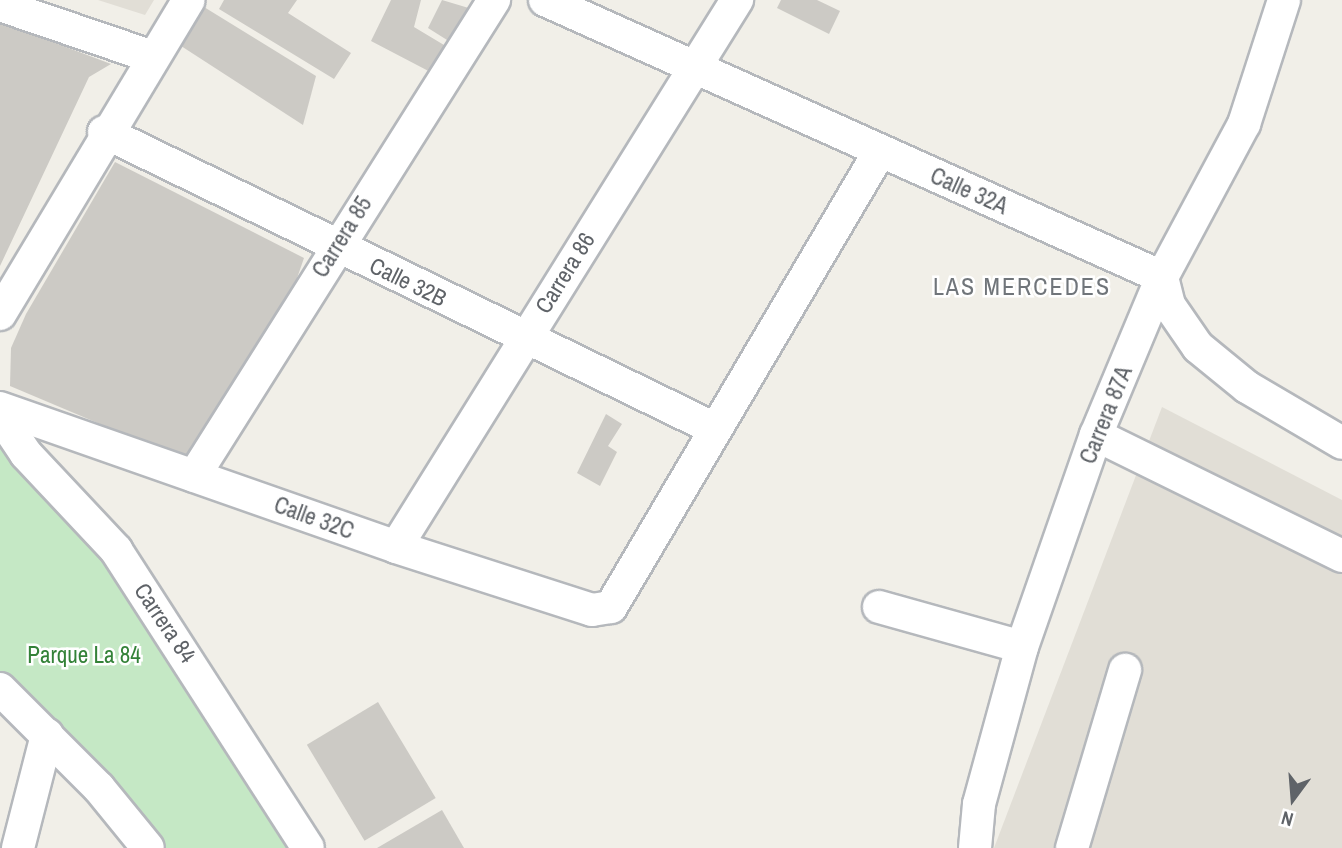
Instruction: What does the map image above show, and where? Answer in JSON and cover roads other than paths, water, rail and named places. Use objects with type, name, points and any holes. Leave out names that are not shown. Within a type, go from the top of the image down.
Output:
[{"type":"street","points":[[0,314],[104,132],[189,0]]},
{"type":"street","name":"Carrera 85","points":[[194,476],[494,0]]},
{"type":"street","name":"Calle 32A","points":[[545,0],[696,64],[880,151],[1162,276]]},
{"type":"street","name":"Carrera 86","points":[[396,547],[523,339],[737,0]]},
{"type":"street","name":"Carrera 87A","points":[[975,848],[979,804],[1023,647],[1096,435],[1162,276],[1244,124],[1284,0]]},
{"type":"street","points":[[0,5],[153,57]]},
{"type":"street","name":"Calle 32B","points":[[104,132],[523,339],[713,428]]},
{"type":"street","points":[[713,428],[880,151]]},
{"type":"street","points":[[1162,276],[1169,305],[1198,347],[1247,387],[1342,443]]},
{"type":"street","name":"Calle 32C","points":[[0,408],[396,547],[592,610],[611,607],[625,592],[713,428]]},
{"type":"street","name":"Carrera 84","points":[[0,415],[26,454],[116,550],[307,848]]},
{"type":"street","points":[[1096,435],[1342,556]]},
{"type":"street","points":[[879,607],[1023,647]]},
{"type":"street","points":[[1072,848],[1125,670]]},
{"type":"street","points":[[0,690],[44,732],[148,848]]},
{"type":"street","points":[[0,719],[44,732]]},
{"type":"street","points":[[18,848],[44,732]]},
{"type":"street","points":[[979,804],[990,848]]},
{"type":"district","name":"LAS MERCEDES","points":[[1022,287]]},
{"type":"park label","name":"Parque La 84","points":[[84,655]]}]
